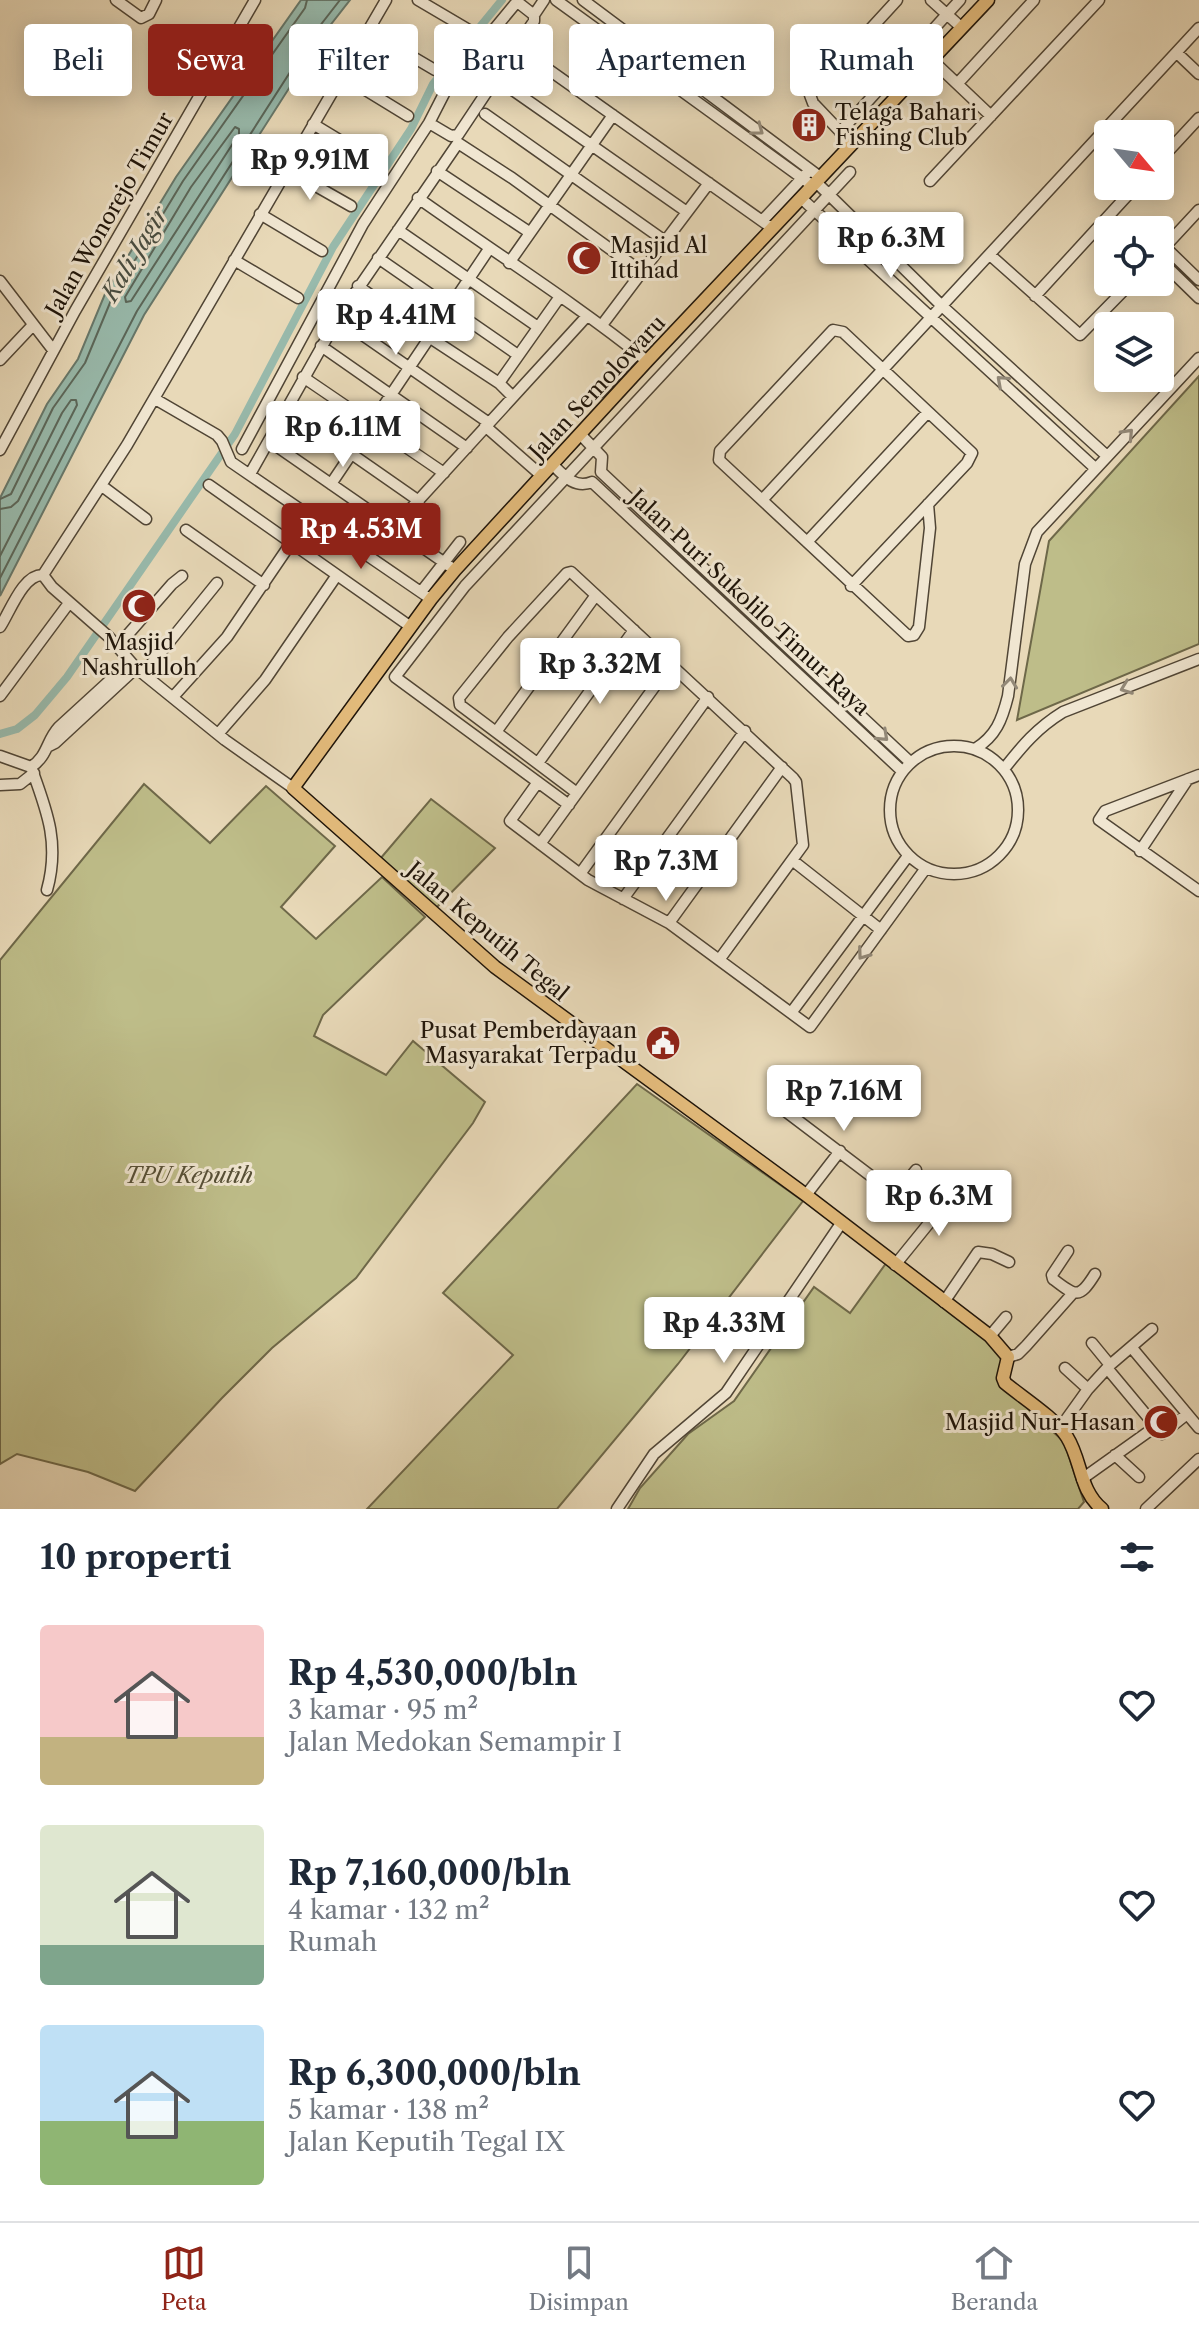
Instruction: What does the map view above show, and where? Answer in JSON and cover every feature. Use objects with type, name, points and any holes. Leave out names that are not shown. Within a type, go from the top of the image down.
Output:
[{"type":"main road","name":"Jalan Semolowaru","points":[[943,55],[962,28],[988,0]]},
{"type":"main road","name":"Jalan Semolowaru","points":[[293,788],[411,627],[426,595],[455,570],[542,476],[559,471],[587,441],[642,357],[767,225],[808,204],[817,183],[852,144],[903,96]]},
{"type":"main road","name":"Jalan Keputih Tegal","points":[[293,788],[495,967],[806,1195],[990,1336],[1008,1357],[1003,1378],[1005,1383],[1060,1428],[1074,1451],[1085,1490],[1094,1507]]},
{"type":"street","points":[[116,0],[141,18],[149,14],[156,0]]},
{"type":"street","name":"Jalan Wonorejo Timur","points":[[0,450],[4,433],[255,0]]},
{"type":"street","points":[[371,24],[386,0]]},
{"type":"street","points":[[418,0],[459,24]]},
{"type":"street","points":[[529,24],[544,0]]},
{"type":"street","points":[[556,0],[590,24]]},
{"type":"street","points":[[583,0],[616,24]]},
{"type":"street","points":[[852,144],[810,100],[810,95],[897,0]]},
{"type":"street","points":[[931,0],[962,28]]},
{"type":"street","points":[[840,132],[960,0]]},
{"type":"street","points":[[958,83],[1034,0]]},
{"type":"street","points":[[930,181],[1099,0]]},
{"type":"street","points":[[499,24],[515,4],[520,4],[534,16]]},
{"type":"street","points":[[762,500],[1199,28]]},
{"type":"street","points":[[1177,53],[1199,74]]},
{"type":"street","points":[[943,69],[991,116]]},
{"type":"street","points":[[553,73],[767,225],[817,183],[850,172]]},
{"type":"street","points":[[43,575],[155,399],[329,96]]},
{"type":"street","points":[[375,96],[408,116]]},
{"type":"street","points":[[242,449],[363,224],[429,123],[443,96]]},
{"type":"street","points":[[250,474],[338,318],[485,96]]},
{"type":"street","points":[[521,96],[687,212]]},
{"type":"street","points":[[690,96],[817,183]]},
{"type":"street","points":[[713,96],[817,183],[942,306],[1107,456]]},
{"type":"street","points":[[485,114],[665,241]]},
{"type":"street","points":[[730,125],[737,114]]},
{"type":"street","points":[[509,263],[613,115]]},
{"type":"street","points":[[1174,145],[1199,118]]},
{"type":"street","points":[[429,123],[459,139],[642,272]]},
{"type":"street","points":[[313,124],[379,164]]},
{"type":"street","points":[[286,169],[351,206]]},
{"type":"street","points":[[437,171],[529,232]]},
{"type":"street","points":[[602,325],[709,183]]},
{"type":"street","points":[[587,441],[808,204],[817,183]]},
{"type":"street","points":[[418,198],[602,325],[642,357],[600,392]]},
{"type":"street","points":[[1035,296],[1123,200]]},
{"type":"street","points":[[808,204],[1095,468]]},
{"type":"street","points":[[1174,237],[1199,210]]},
{"type":"street","points":[[260,214],[322,251]]},
{"type":"street","points":[[843,236],[856,223]]},
{"type":"street","points":[[398,230],[538,327]]},
{"type":"street","points":[[331,484],[489,249]]},
{"type":"street","points":[[990,255],[1081,335],[1119,296]]},
{"type":"street","points":[[378,258],[518,355]]},
{"type":"street","points":[[234,260],[298,298]]},
{"type":"street","points":[[1174,260],[1199,280]]},
{"type":"street","points":[[1174,273],[1198,295]]},
{"type":"street","points":[[358,286],[499,383],[512,396]]},
{"type":"street","points":[[1,287],[53,350]]},
{"type":"street","points":[[499,383],[559,298]]},
{"type":"street","points":[[395,526],[587,316]]},
{"type":"street","points":[[338,318],[487,425],[542,476]]},
{"type":"street","points":[[0,360],[33,325]]},
{"type":"street","points":[[851,586],[972,454],[843,332],[833,330],[720,451],[719,460],[851,586],[906,635],[914,635],[919,627],[930,528],[928,504]]},
{"type":"street","points":[[321,346],[467,448]]},
{"type":"street","points":[[975,749],[996,732],[1004,715],[1025,564],[1037,532],[1199,358]]},
{"type":"street","points":[[303,377],[444,473]]},
{"type":"street","points":[[155,399],[217,435],[228,459],[426,595],[444,562],[460,542]]},
{"type":"street","points":[[287,409],[419,501]]},
{"type":"street","points":[[807,542],[928,412]]},
{"type":"street","points":[[1060,434],[1069,423]]},
{"type":"street","points":[[269,441],[455,570]]},
{"type":"street","name":"Jalan Puri Sukolilo Timur Raya","points":[[587,441],[602,457],[601,472],[910,762]]},
{"type":"street","points":[[569,805],[395,677],[559,471],[575,484],[592,482],[601,472]]},
{"type":"street","name":"Jalan Puri Sukolilo Timur Raya","points":[[592,482],[902,771]]},
{"type":"street","points":[[209,485],[411,627]]},
{"type":"street","points":[[102,486],[146,519]]},
{"type":"street","points":[[186,530],[264,585]]},
{"type":"street","points":[[173,697],[227,637],[291,543]]},
{"type":"street","points":[[577,793],[460,705],[459,698],[508,637],[571,572],[745,731],[796,782],[803,845],[719,960]]},
{"type":"street","points":[[0,627],[28,580],[43,575],[137,668],[218,734],[293,788]]},
{"type":"street","points":[[218,734],[265,680],[337,575]]},
{"type":"street","points":[[117,647],[182,576]]},
{"type":"street","points":[[0,785],[26,781],[47,747],[137,668],[217,583]]},
{"type":"street","points":[[496,732],[596,595]]},
{"type":"street","points":[[0,696],[69,603]]},
{"type":"street","points":[[734,614],[743,606]]},
{"type":"street","points":[[538,763],[634,630]]},
{"type":"street","points":[[1004,769],[1025,741],[1042,725],[1063,712],[1199,659]]},
{"type":"street","points":[[540,844],[671,664]]},
{"type":"street","points":[[580,874],[708,697]]},
{"type":"street","points":[[623,899],[745,731]]},
{"type":"street","points":[[953,745],[986,754],[1004,769],[1017,795],[1018,810],[1012,838],[1004,850],[982,868],[968,873],[939,873],[908,856],[895,837],[890,815],[892,792],[910,762],[920,755],[953,745]]},
{"type":"street","points":[[0,756],[32,770],[43,793],[52,833],[53,858],[47,890]]},
{"type":"street","points":[[669,923],[782,767]]},
{"type":"street","points":[[1198,887],[1140,851],[1099,822],[1099,818],[1105,811],[1199,775]]},
{"type":"street","points":[[1140,851],[1188,779]]},
{"type":"street","points":[[538,782],[510,821],[580,874],[669,923],[810,1027],[926,868]]},
{"type":"street","points":[[791,1013],[908,856]]},
{"type":"street","points":[[792,860],[881,930]]},
{"type":"street","points":[[776,1104],[912,1208]]},
{"type":"street","points":[[806,1195],[840,1151]]},
{"type":"street","points":[[896,1195],[916,1170]]},
{"type":"street","points":[[895,1265],[951,1196]]},
{"type":"street","points":[[617,1509],[654,1454],[726,1393],[842,1222]]},
{"type":"street","points":[[1068,1251],[1052,1277],[1073,1293]]},
{"type":"street","points":[[944,1302],[978,1252],[1009,1262]]},
{"type":"street","points":[[1008,1357],[1018,1354],[1073,1293],[1085,1290],[1095,1274]]},
{"type":"street","points":[[990,1336],[1006,1317]]},
{"type":"street","points":[[1060,1428],[1088,1389],[1152,1329]]},
{"type":"street","points":[[1092,1343],[1107,1369],[1164,1434],[1187,1414]]},
{"type":"street","points":[[1132,1348],[1199,1428]]},
{"type":"street","points":[[1065,1368],[1088,1389]]},
{"type":"street","points":[[1082,1479],[1155,1427]]},
{"type":"street","points":[[1115,1455],[1139,1477]]},
{"type":"street","points":[[1146,1509],[1199,1459]]},
{"type":"green space","points":[[1199,376],[1199,644],[1017,720],[1049,541]]},
{"type":"green space","name":"TPU Keputih","points":[[144,784],[210,843],[266,786],[335,846],[281,907],[316,939],[382,877],[425,917],[323,1015],[314,1036],[386,1075],[413,1041],[485,1102],[473,1123],[356,1278],[272,1348],[135,1491],[88,1472],[17,1454],[0,1464],[0,960]]},
{"type":"green space","points":[[431,799],[495,848],[434,910],[380,859]]},
{"type":"green space","points":[[637,1084],[803,1201],[678,1364],[557,1509],[367,1509],[513,1355],[443,1293]]},
{"type":"green space","points":[[887,1262],[1000,1350],[1003,1385],[1064,1442],[1084,1502],[1078,1509],[628,1509],[640,1488],[688,1434],[734,1401],[814,1287],[850,1313]]},
{"type":"water","name":"Kali Jagir","points":[[301,0],[350,0],[331,24],[289,24],[289,88],[144,315],[0,596],[0,498],[47,404],[78,359],[105,294],[176,177],[233,96],[273,96],[273,40]]},
{"type":"waterway","points":[[0,734],[17,729],[35,715],[67,677],[235,434],[333,247],[411,129],[433,84],[502,0]]},
{"type":"place","name":"Telaga Bahari Fishing Club","points":[[809,125]]},
{"type":"place","name":"Masjid Al Ittihad","points":[[584,258]]},
{"type":"place","name":"Masjid Nashrulloh","points":[[139,606]]},
{"type":"place","name":"Pusat Pemberdayaan Masyarakat Terpadu","points":[[663,1043]]},
{"type":"place","name":"Masjid Nur-Hasan","points":[[1161,1422]]}]
